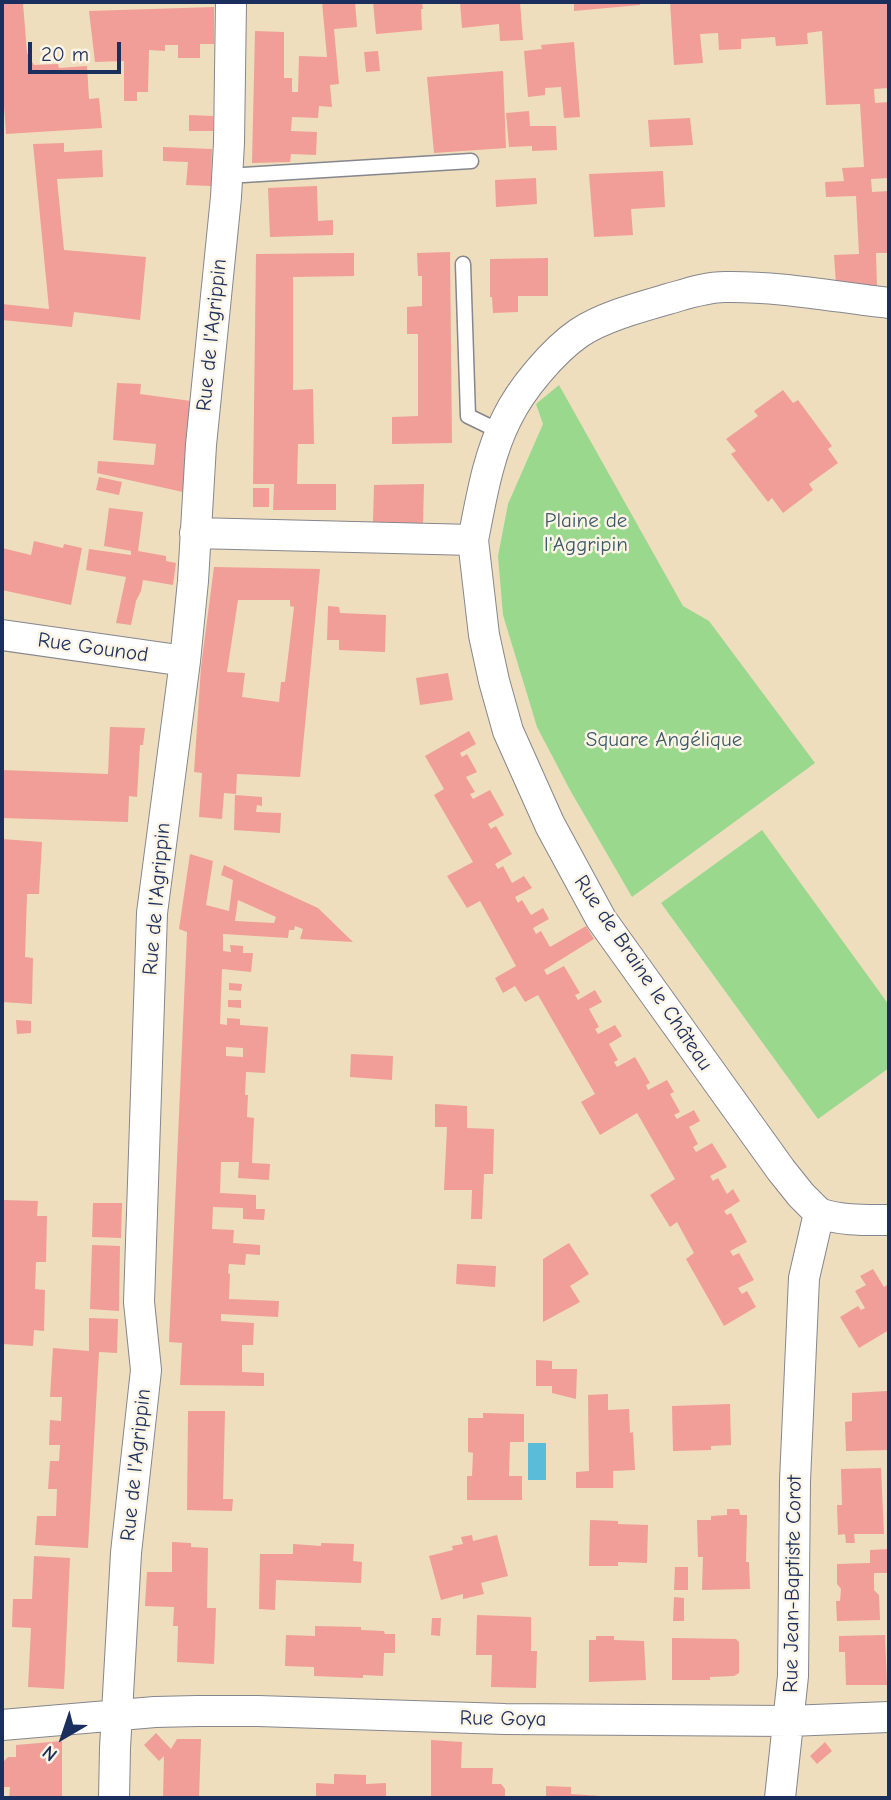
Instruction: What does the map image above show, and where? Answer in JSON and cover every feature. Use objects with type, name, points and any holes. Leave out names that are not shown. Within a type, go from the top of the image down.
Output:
[{"type":"street","name":"Rue de l'Agrippin","points":[[114,1798],[127,1553],[146,1370],[139,1301],[152,913],[185,661],[201,444],[227,176],[231,2]]},
{"type":"street","name":"Rue de Braine le Château","points":[[818,1213],[781,1170],[601,919],[550,825],[508,732],[494,681],[484,635],[473,540],[484,487],[507,418],[525,388],[551,358],[579,333],[612,317],[651,304],[688,293],[723,287],[769,289],[889,303]]},
{"type":"street","points":[[195,533],[473,540]]},
{"type":"street","name":"Rue Gounod","points":[[2,635],[185,661]]},
{"type":"street","points":[[818,1213],[849,1220],[889,1220]]},
{"type":"street","name":"Rue Jean-Baptiste Corot","points":[[780,1798],[793,1676],[795,1481],[804,1278],[818,1213]]},
{"type":"street","name":"Rue Goya","points":[[2,1725],[155,1712],[258,1711],[505,1719],[789,1721],[889,1717]]},
{"type":"lane","points":[[227,176],[471,161]]},
{"type":"lane","points":[[463,264],[468,415],[501,432]]},
{"type":"green space","name":"Square Angélique","points":[[559,385],[683,606],[709,621],[815,763],[632,897],[537,727],[503,615],[498,556],[508,504],[543,424],[536,404]]},
{"type":"green space","points":[[762,830],[889,1005],[889,1068],[818,1119],[661,903]]},
{"type":"water","points":[[528,1443],[546,1443],[546,1480],[528,1480]]},
{"type":"building","points":[[322,2],[355,2],[357,27],[334,29],[339,84],[330,85],[332,107],[319,106],[318,118],[292,117],[291,131],[317,132],[316,155],[291,154],[290,162],[252,163],[255,31],[284,32],[284,78],[292,78],[292,92],[298,92],[299,56],[327,57]]},
{"type":"building","points":[[373,2],[422,2],[422,30],[376,34]]},
{"type":"building","points":[[460,2],[520,2],[523,40],[500,41],[499,24],[462,28]]},
{"type":"building","points":[[574,2],[640,2],[640,5],[574,11]]},
{"type":"building","points":[[670,2],[889,2],[889,88],[874,89],[875,103],[889,102],[889,178],[871,179],[872,192],[889,191],[889,253],[876,253],[877,286],[836,284],[834,255],[859,254],[856,196],[826,197],[825,182],[844,181],[842,168],[864,167],[860,104],[826,105],[822,31],[807,33],[808,44],[776,46],[775,37],[741,39],[741,49],[719,50],[718,33],[700,34],[703,63],[674,65]]},
{"type":"building","points":[[23,3],[27,53],[34,65],[58,64],[59,68],[87,66],[89,99],[99,98],[102,128],[6,134],[4,106],[2,107],[2,4]]},
{"type":"building","points":[[214,7],[214,44],[200,44],[200,58],[178,58],[178,45],[165,45],[165,51],[149,50],[148,92],[137,92],[137,101],[124,101],[124,61],[95,62],[89,11]]},
{"type":"building","points":[[574,42],[580,117],[564,118],[561,87],[545,88],[545,95],[528,97],[524,51],[542,49],[541,45]]},
{"type":"building","points":[[378,51],[380,71],[366,72],[364,52]]},
{"type":"building","points":[[503,71],[506,148],[434,153],[427,77]]},
{"type":"building","points":[[529,111],[530,126],[556,126],[557,150],[532,151],[532,146],[509,147],[506,113]]},
{"type":"building","points":[[189,115],[213,116],[213,131],[189,131]]},
{"type":"building","points":[[690,118],[693,145],[650,147],[648,120]]},
{"type":"building","points":[[64,143],[64,152],[102,150],[103,177],[57,179],[64,250],[146,257],[140,320],[74,312],[72,327],[2,320],[2,304],[49,309],[33,144]]},
{"type":"building","points":[[163,147],[212,149],[211,186],[186,185],[188,162],[163,161]]},
{"type":"building","points":[[663,171],[665,207],[631,209],[633,235],[594,237],[589,174]]},
{"type":"building","points":[[536,178],[537,204],[496,207],[495,180]]},
{"type":"building","points":[[317,186],[318,221],[333,220],[333,235],[270,237],[268,188]]},
{"type":"building","points":[[450,252],[452,443],[392,444],[392,417],[418,416],[418,334],[407,334],[407,307],[422,306],[422,276],[418,276],[417,253]]},
{"type":"building","points":[[354,253],[354,276],[293,277],[293,390],[313,389],[314,444],[298,444],[297,484],[336,484],[336,510],[273,510],[274,484],[253,484],[256,254]]},
{"type":"building","points":[[548,258],[548,296],[518,296],[518,312],[493,313],[490,297],[490,259]]},
{"type":"building","points":[[117,383],[141,384],[140,394],[191,401],[183,492],[97,473],[98,461],[154,465],[156,444],[113,440]]},
{"type":"building","points":[[783,390],[793,403],[798,400],[832,446],[828,449],[838,463],[809,484],[813,490],[783,513],[772,498],[768,502],[731,454],[736,451],[726,439],[758,416],[754,411]]},
{"type":"building","points":[[99,477],[122,482],[119,495],[96,490]]},
{"type":"building","points":[[424,484],[423,524],[373,523],[374,485]]},
{"type":"building","points":[[253,488],[269,488],[269,507],[253,507]]},
{"type":"building","points":[[109,508],[143,512],[138,551],[166,556],[166,561],[176,563],[173,585],[143,580],[131,625],[116,623],[126,577],[86,570],[89,549],[131,555],[131,551],[104,546]]},
{"type":"building","points":[[34,541],[63,548],[64,544],[82,548],[71,605],[2,590],[2,548],[31,555]]},
{"type":"building","points":[[214,567],[320,569],[300,777],[237,774],[236,794],[224,793],[222,819],[199,817],[202,773],[194,772],[201,667]],"holes":[[[238,600],[290,600],[290,606],[294,607],[285,682],[281,682],[279,702],[242,697],[245,673],[227,672]]]},
{"type":"building","points":[[328,606],[339,607],[340,613],[386,615],[385,652],[339,650],[339,640],[327,640]]},
{"type":"building","points":[[448,673],[453,700],[420,705],[416,678]]},
{"type":"building","points":[[110,727],[145,728],[143,745],[140,745],[137,797],[129,796],[128,822],[2,818],[2,770],[108,774]]},
{"type":"building","points":[[469,731],[476,744],[460,753],[462,757],[467,754],[477,772],[466,777],[475,792],[470,794],[473,799],[490,790],[504,815],[488,824],[491,829],[496,826],[512,854],[495,864],[498,869],[503,866],[512,883],[524,876],[532,888],[515,897],[518,903],[522,900],[531,915],[543,908],[549,919],[533,928],[536,934],[541,931],[550,947],[586,926],[594,939],[544,970],[547,975],[564,966],[580,993],[575,995],[578,1000],[595,990],[602,1002],[589,1009],[599,1027],[595,1029],[598,1034],[615,1025],[622,1036],[609,1044],[618,1060],[614,1062],[617,1067],[635,1057],[650,1083],[646,1085],[648,1090],[667,1080],[674,1092],[670,1094],[680,1112],[674,1115],[677,1119],[694,1110],[700,1121],[689,1127],[698,1144],[693,1147],[696,1152],[712,1143],[727,1167],[710,1176],[713,1181],[718,1178],[727,1194],[733,1189],[740,1201],[724,1211],[727,1215],[731,1213],[747,1242],[730,1251],[733,1256],[739,1253],[754,1280],[738,1288],[742,1294],[747,1291],[756,1307],[724,1326],[686,1259],[694,1253],[677,1222],[670,1227],[650,1195],[675,1179],[637,1113],[600,1135],[581,1102],[595,1094],[538,995],[525,1002],[515,986],[503,993],[495,978],[516,966],[480,901],[467,908],[447,876],[473,862],[434,795],[444,789],[425,756]]},
{"type":"building","points":[[235,795],[262,797],[262,806],[257,805],[256,812],[281,813],[280,833],[234,830]]},
{"type":"building","points":[[2,839],[42,842],[39,894],[27,894],[25,957],[33,958],[32,1004],[2,1002]]},
{"type":"building","points":[[190,854],[213,861],[206,905],[229,911],[233,880],[221,875],[224,865],[318,908],[353,942],[300,939],[303,929],[295,926],[294,930],[289,930],[288,938],[223,934],[223,951],[231,952],[230,945],[243,946],[243,953],[253,953],[251,972],[222,969],[220,1024],[227,1025],[227,1018],[240,1019],[240,1025],[268,1027],[265,1073],[246,1072],[245,1095],[248,1095],[247,1117],[254,1118],[252,1163],[270,1164],[269,1180],[238,1178],[239,1162],[221,1162],[220,1193],[256,1195],[256,1209],[265,1209],[264,1220],[243,1219],[243,1208],[213,1207],[212,1229],[234,1230],[233,1243],[260,1245],[260,1255],[246,1254],[245,1265],[229,1264],[229,1299],[279,1301],[278,1317],[221,1314],[221,1321],[254,1323],[253,1345],[242,1345],[242,1372],[264,1373],[264,1386],[180,1385],[182,1343],[169,1342],[187,932],[179,929]],"holes":[[[238,900],[276,917],[274,923],[235,921]],[[226,1047],[243,1048],[243,1057],[226,1056]]]},
{"type":"building","points":[[229,983],[242,984],[241,991],[229,990]]},
{"type":"building","points":[[228,1000],[241,1000],[241,1008],[228,1007]]},
{"type":"building","points":[[16,1020],[31,1021],[31,1033],[17,1034]]},
{"type":"building","points":[[351,1054],[393,1056],[392,1080],[350,1077]]},
{"type":"building","points":[[435,1104],[467,1106],[467,1128],[494,1129],[493,1174],[484,1174],[482,1219],[471,1219],[472,1190],[444,1190],[447,1127],[435,1127]]},
{"type":"building","points":[[4,1200],[38,1201],[37,1216],[47,1216],[46,1262],[36,1262],[35,1289],[45,1290],[44,1331],[34,1330],[33,1346],[2,1344]]},
{"type":"building","points":[[93,1203],[122,1203],[121,1238],[92,1237]]},
{"type":"building","points":[[569,1243],[589,1274],[570,1286],[580,1302],[543,1322],[543,1259]]},
{"type":"building","points":[[92,1245],[120,1246],[119,1311],[90,1309]]},
{"type":"building","points":[[457,1264],[496,1266],[495,1287],[456,1284]]},
{"type":"building","points":[[873,1269],[884,1287],[889,1284],[889,1330],[859,1348],[840,1317],[858,1306],[861,1310],[865,1308],[855,1291],[866,1285],[860,1276]]},
{"type":"building","points":[[89,1318],[118,1319],[117,1353],[99,1352],[88,1548],[35,1545],[37,1516],[56,1516],[57,1489],[48,1489],[50,1461],[59,1461],[60,1445],[49,1445],[50,1420],[61,1421],[62,1397],[50,1397],[53,1348],[89,1351]]},
{"type":"building","points":[[536,1360],[552,1361],[552,1369],[577,1369],[576,1399],[552,1393],[552,1386],[536,1386]]},
{"type":"building","points":[[887,1391],[889,1450],[846,1451],[845,1422],[852,1421],[852,1393]]},
{"type":"building","points":[[608,1394],[608,1410],[629,1409],[635,1470],[613,1471],[613,1488],[576,1488],[576,1472],[589,1471],[588,1395]]},
{"type":"building","points":[[730,1404],[731,1445],[711,1446],[711,1450],[673,1451],[672,1406]]},
{"type":"building","points":[[188,1411],[225,1411],[223,1499],[233,1499],[232,1511],[187,1510]]},
{"type":"building","points":[[483,1413],[524,1414],[524,1442],[510,1442],[509,1476],[522,1476],[522,1500],[467,1500],[467,1476],[472,1476],[473,1453],[468,1452],[468,1418],[483,1418]]},
{"type":"building","points":[[881,1468],[884,1534],[854,1534],[855,1543],[846,1543],[845,1534],[838,1535],[837,1505],[842,1505],[841,1469]]},
{"type":"building","points":[[727,1509],[739,1509],[740,1515],[747,1515],[746,1562],[749,1562],[750,1589],[702,1590],[703,1557],[698,1557],[697,1520],[711,1520],[711,1516],[727,1515]]},
{"type":"building","points":[[590,1520],[648,1525],[647,1563],[618,1562],[618,1566],[589,1566]]},
{"type":"building","points":[[472,1535],[473,1541],[497,1535],[508,1576],[481,1583],[484,1594],[463,1599],[463,1594],[441,1600],[429,1556],[453,1550],[452,1546],[463,1544],[461,1537]]},
{"type":"building","points":[[172,1542],[191,1543],[191,1547],[208,1548],[207,1608],[216,1608],[214,1664],[177,1662],[178,1626],[173,1626],[174,1607],[145,1606],[147,1572],[172,1572]]},
{"type":"building","points":[[321,1543],[354,1544],[353,1561],[362,1562],[361,1583],[276,1580],[275,1610],[259,1609],[260,1554],[293,1554],[293,1544],[321,1546]]},
{"type":"building","points":[[889,1549],[889,1573],[874,1573],[874,1590],[879,1595],[880,1620],[837,1621],[836,1601],[840,1601],[841,1589],[837,1584],[837,1564],[870,1563],[870,1550]]},
{"type":"building","points":[[34,1556],[70,1558],[64,1689],[28,1687],[31,1628],[12,1627],[13,1599],[32,1599]]},
{"type":"building","points":[[675,1567],[688,1567],[688,1590],[674,1590]]},
{"type":"building","points":[[674,1597],[684,1598],[684,1621],[673,1621]]},
{"type":"building","points":[[477,1615],[531,1617],[531,1651],[537,1651],[536,1688],[491,1687],[492,1655],[476,1655]]},
{"type":"building","points":[[432,1618],[441,1618],[440,1636],[431,1635]]},
{"type":"building","points":[[315,1626],[361,1627],[361,1630],[395,1634],[395,1653],[384,1653],[383,1676],[314,1676],[314,1667],[285,1666],[286,1635],[315,1636]]},
{"type":"building","points":[[885,1635],[887,1685],[846,1685],[845,1652],[839,1652],[839,1636]]},
{"type":"building","points":[[596,1636],[614,1636],[614,1640],[644,1641],[646,1680],[589,1682],[589,1640],[596,1640]]},
{"type":"building","points":[[672,1638],[736,1639],[739,1642],[739,1673],[734,1676],[710,1677],[710,1680],[672,1680]]},
{"type":"building","points":[[156,1733],[171,1749],[177,1739],[201,1739],[199,1798],[163,1798],[164,1756],[159,1761],[144,1745]]},
{"type":"building","points":[[431,1740],[462,1742],[461,1768],[493,1768],[492,1784],[501,1784],[505,1789],[505,1798],[431,1798]]},
{"type":"building","points":[[62,1741],[62,1798],[9,1798],[10,1787],[3,1787],[3,1762],[8,1757],[16,1757],[16,1745]]},
{"type":"building","points":[[825,1742],[832,1751],[817,1764],[810,1756]]},
{"type":"building","points":[[334,1774],[366,1775],[366,1784],[386,1783],[386,1798],[316,1798],[316,1783],[334,1784]]},
{"type":"building","points":[[546,1786],[571,1787],[571,1794],[601,1798],[546,1798]]},
{"type":"park label","name":"Plaine de l'Aggripin","points":[[586,533]]}]
